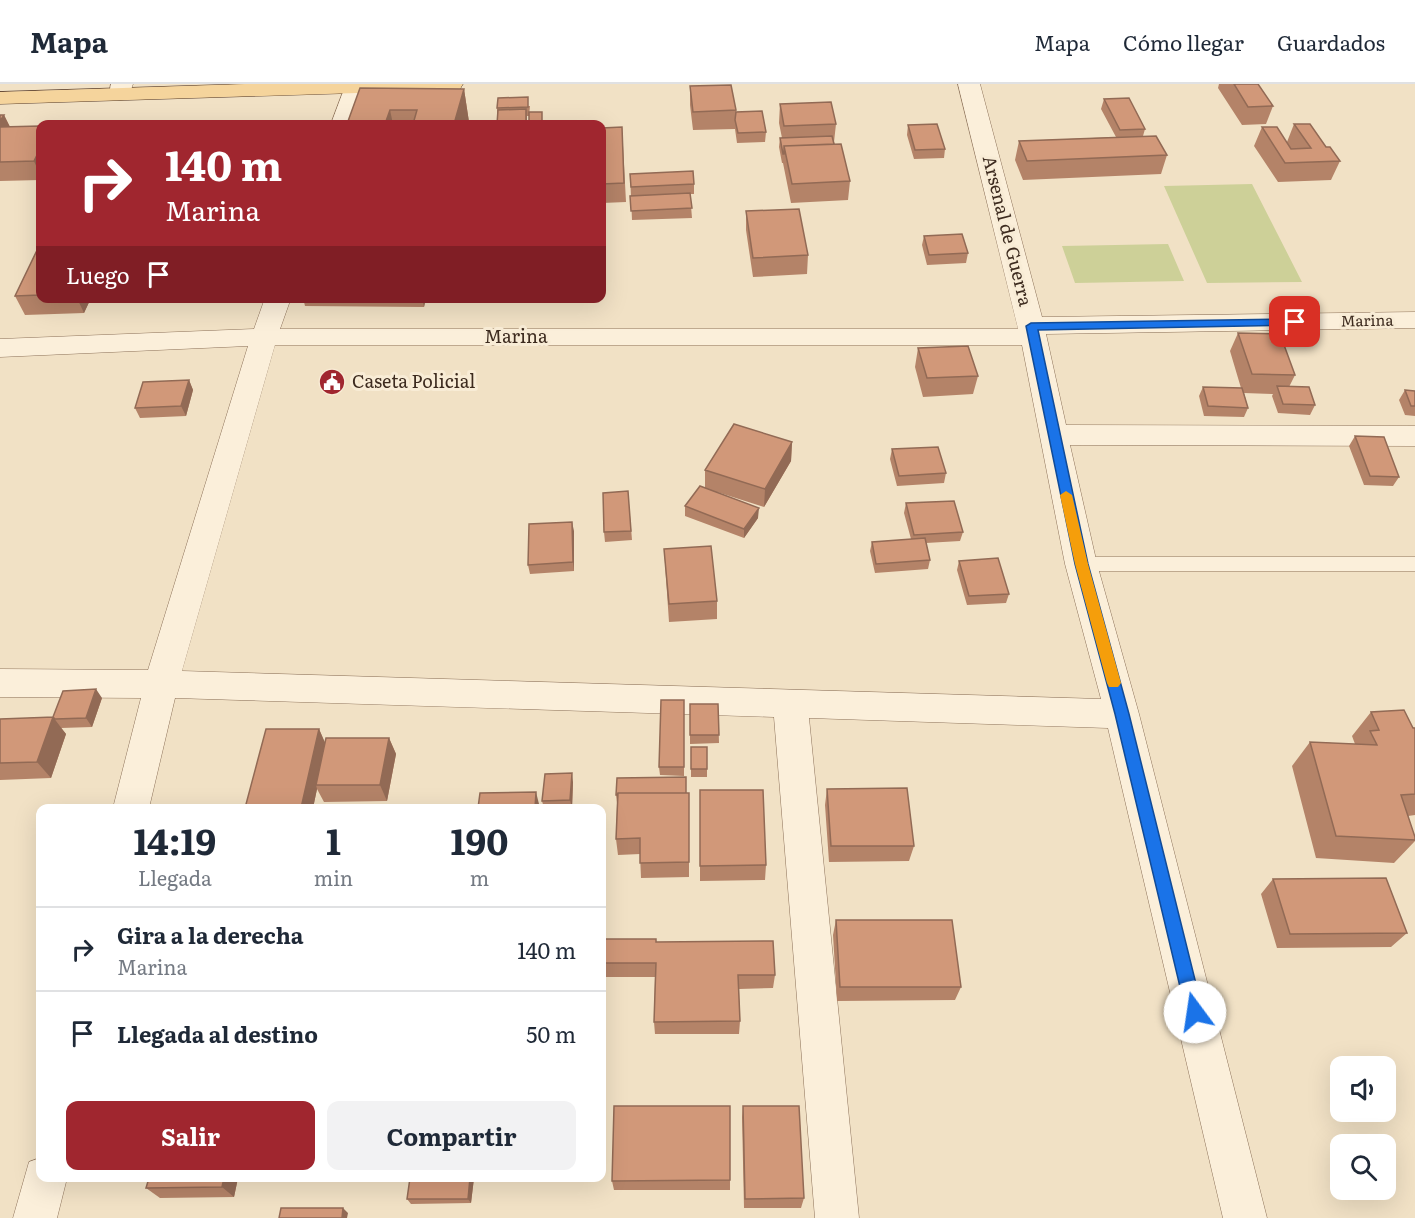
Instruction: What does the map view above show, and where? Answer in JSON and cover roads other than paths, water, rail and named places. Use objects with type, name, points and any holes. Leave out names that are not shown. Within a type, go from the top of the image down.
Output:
[{"type":"main road","points":[[0,98],[121,89],[452,84]]},
{"type":"street","name":"Arsenal de Guerra","points":[[969,84],[1032,332],[1081,564],[1122,714],[1245,1218]]},
{"type":"street","points":[[343,120],[355,87]]},
{"type":"street","points":[[132,804],[161,684],[264,337],[276,303]]},
{"type":"street","name":"Marina","points":[[0,348],[264,337],[1032,332],[1415,320]]},
{"type":"street","points":[[1053,435],[1415,436]]},
{"type":"street","points":[[0,683],[161,684],[1122,714]]},
{"type":"street","points":[[790,704],[837,1218]]},
{"type":"street","points":[[36,1218],[44,1182]]},
{"type":"lane","points":[[1081,564],[1415,564]]},
{"type":"place","name":"Caseta Policial","points":[[332,382]]}]
